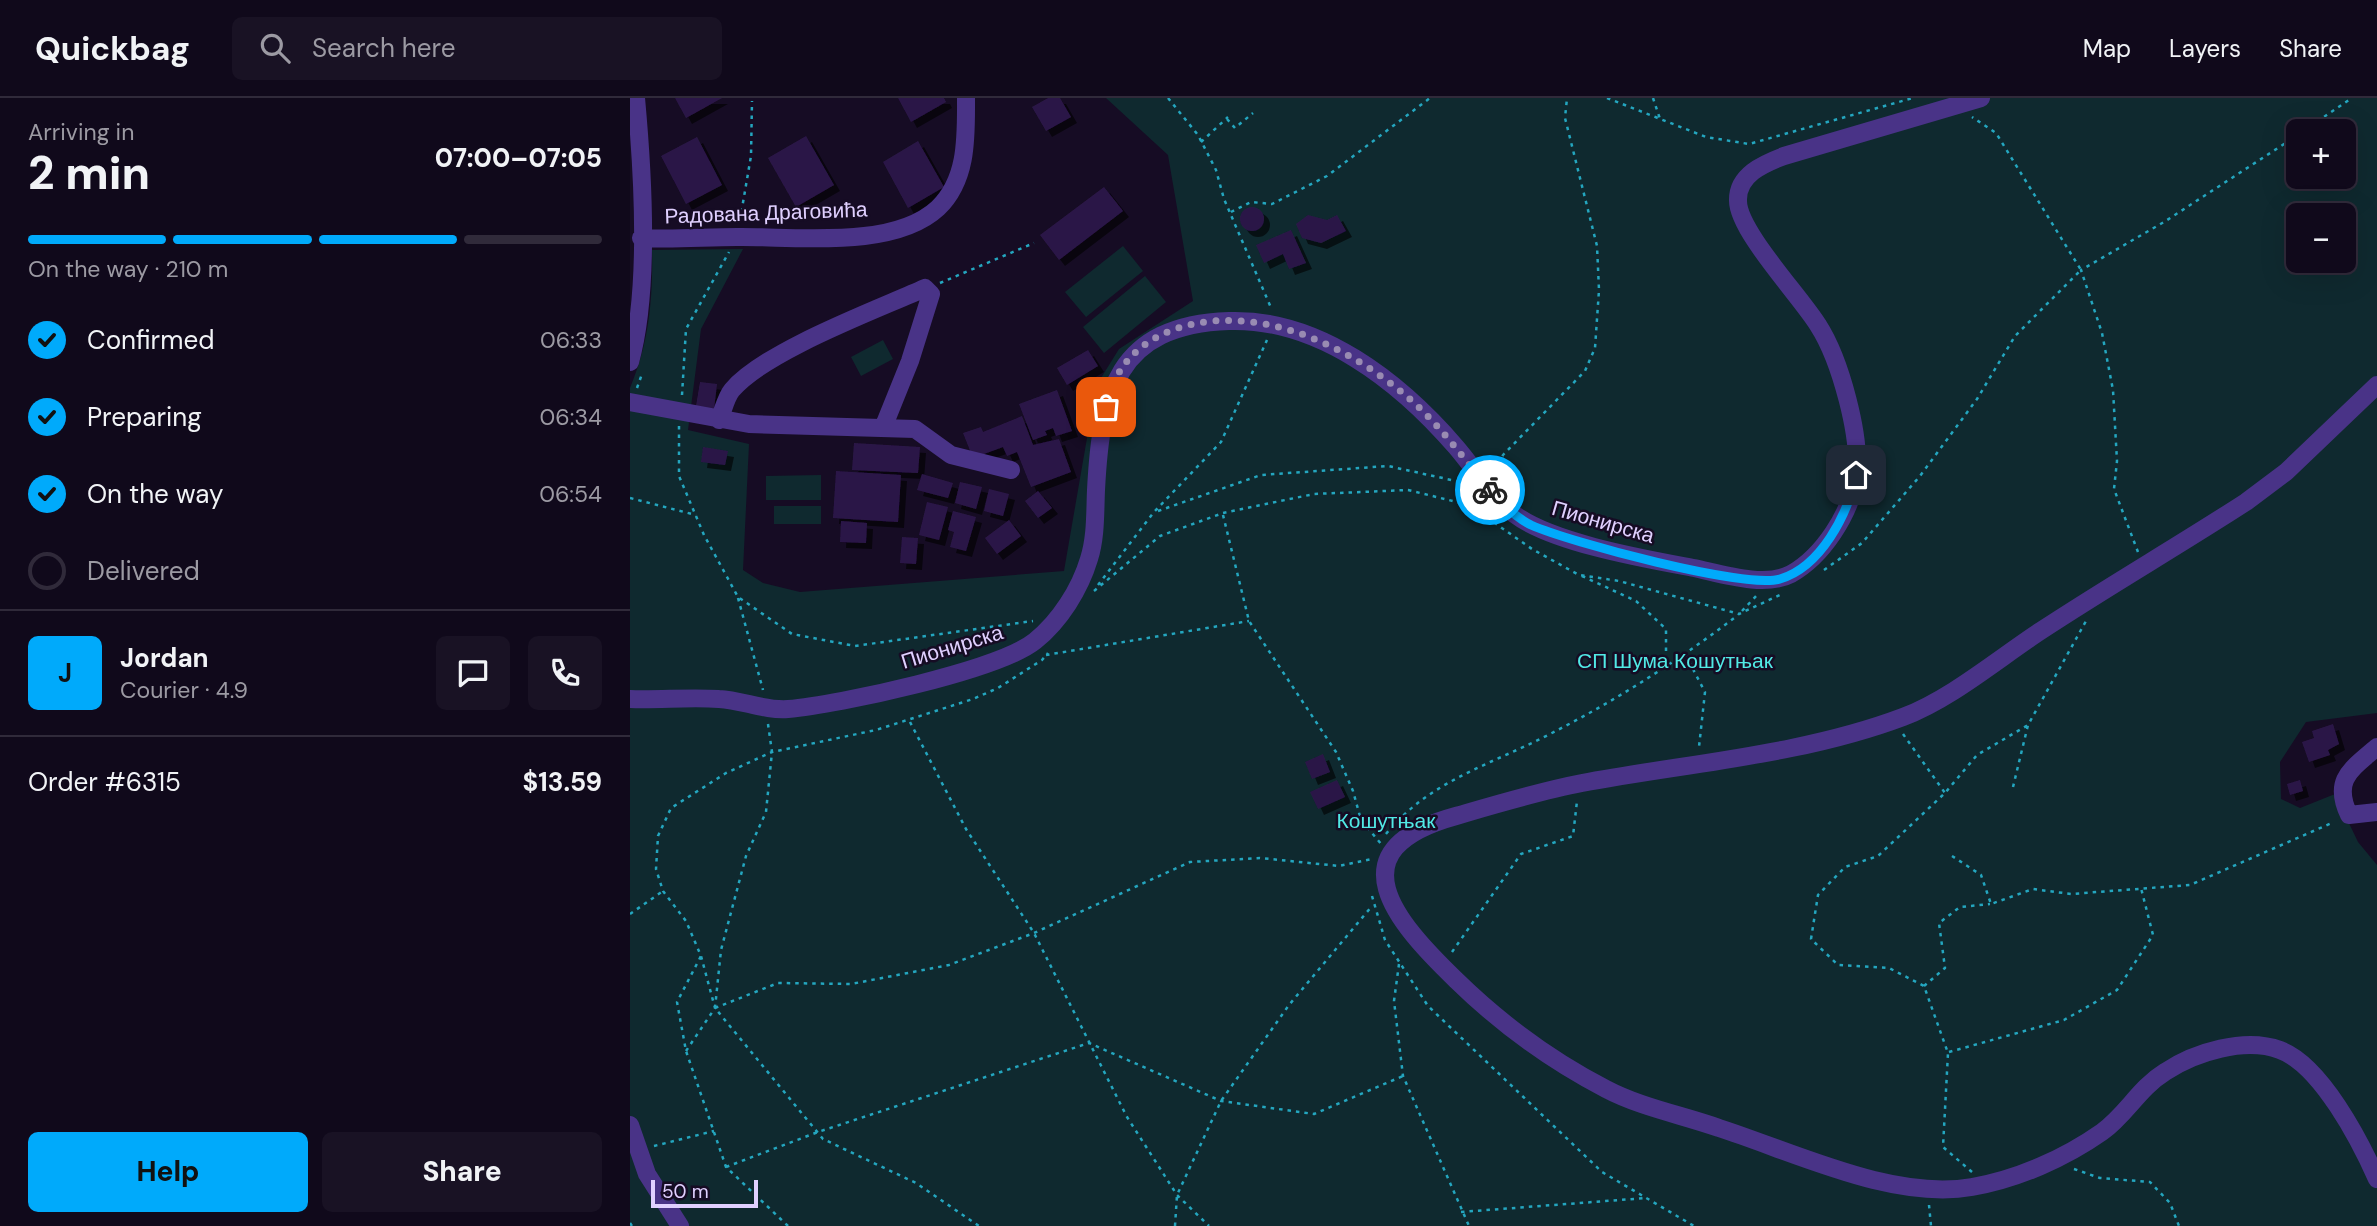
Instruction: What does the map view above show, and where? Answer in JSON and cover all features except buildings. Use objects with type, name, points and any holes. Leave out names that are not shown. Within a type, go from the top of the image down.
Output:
[{"type":"street","points":[[636,98],[635,151],[641,238],[635,264],[639,309],[636,368]]},
{"type":"street","name":"Радована Драговића","points":[[641,238],[845,237],[895,229],[926,217],[940,206],[959,174],[966,144],[966,98]]},
{"type":"street","points":[[1778,587],[1827,542],[1851,495],[1857,460],[1845,394],[1830,350],[1819,327],[1745,222],[1738,201],[1740,188],[1754,170],[1784,156],[1981,98]]},
{"type":"street","points":[[719,420],[731,390],[763,365],[822,333],[925,288],[931,294],[910,361],[883,428]]},
{"type":"street","name":"Пионирска","points":[[630,699],[723,699],[788,709],[931,680],[972,668],[1032,644],[1057,619],[1089,558],[1101,430],[1109,391],[1119,370],[1131,355],[1147,342],[1183,327],[1231,321],[1274,325],[1332,347],[1406,395],[1513,514],[1530,524],[1603,549],[1778,587]]},
{"type":"street","points":[[2377,385],[2286,472],[2246,502],[1929,705],[1891,721],[1845,735],[1579,784],[1440,820],[1410,834],[1400,842],[1388,861],[1386,893],[1422,947],[1493,1015],[1530,1043],[1616,1094],[1854,1173],[1928,1188],[1948,1189],[1990,1183],[2051,1161],[2105,1130],[2140,1092],[2171,1068],[2216,1051],[2235,1047],[2267,1047],[2293,1057],[2319,1082],[2349,1125],[2377,1179]]},
{"type":"street","points":[[633,396],[681,413],[719,420],[786,426],[915,429],[951,455],[1011,470]]},
{"type":"street","points":[[2377,747],[2348,773],[2341,793],[2349,815],[2377,812]]},
{"type":"street","points":[[630,1125],[658,1194],[680,1226]]},
{"type":"path","points":[[1086,601],[1154,512],[1221,442],[1274,325],[1262,283],[1230,213],[1219,177],[1201,142],[1168,98]]},
{"type":"path","points":[[1230,213],[1251,202],[1272,204],[1327,176],[1430,98]]},
{"type":"path","points":[[1154,512],[1261,475],[1388,466],[1489,489],[1503,455],[1585,371],[1595,348],[1599,290],[1597,246],[1566,118],[1567,98]]},
{"type":"path","points":[[1607,98],[1706,137],[1749,144],[1913,98]]},
{"type":"path","points":[[1653,98],[1660,119]]},
{"type":"path","points":[[2321,119],[2352,98]]},
{"type":"path","points":[[687,1051],[715,1008],[720,950],[746,856],[766,812],[772,752],[766,707],[751,636],[738,597],[696,516],[679,476],[686,329],[737,237],[751,156],[752,101]]},
{"type":"path","points":[[1954,106],[1996,133],[2081,271],[2102,333],[2113,390],[2117,460],[2114,489],[2143,568]]},
{"type":"path","points":[[1201,142],[1227,118],[1235,128],[1253,113]]},
{"type":"path","points":[[1817,575],[1862,543],[1920,476],[1977,398],[2015,336],[2081,271],[2164,222],[2286,143]]},
{"type":"path","points":[[931,294],[942,281],[1034,243]]},
{"type":"path","points":[[633,396],[636,368]]},
{"type":"path","points":[[1095,590],[1160,536],[1223,513],[1314,494],[1408,490],[1469,505],[1508,533],[1579,575],[1636,601],[1665,629],[1666,656],[1657,674]]},
{"type":"path","points":[[630,498],[696,516]]},
{"type":"path","points":[[1223,513],[1249,621],[1336,752],[1353,791],[1360,820],[1379,843]]},
{"type":"path","points":[[1504,522],[1508,533]]},
{"type":"path","points":[[1579,575],[1619,581],[1739,614]]},
{"type":"path","points":[[1369,867],[1379,843],[1403,813],[1470,769],[1548,736],[1657,674],[1778,587]]},
{"type":"path","points":[[1739,614],[1778,587]]},
{"type":"path","points":[[738,597],[792,634],[855,646],[1057,619]]},
{"type":"path","points":[[2013,787],[2028,725],[2088,617]]},
{"type":"path","points":[[1046,655],[1249,621]]},
{"type":"path","points":[[979,1226],[916,1183],[823,1139],[715,1008],[701,956],[686,920],[663,891],[656,869],[658,836],[671,808],[726,773],[772,752],[947,710],[998,688],[1046,655],[1054,645]]},
{"type":"path","points":[[1685,654],[1705,692],[1698,764]]},
{"type":"path","points":[[910,721],[966,829],[1034,933],[1127,1117],[1177,1195],[1209,1226]]},
{"type":"path","points":[[1891,721],[1910,741],[1945,793]]},
{"type":"path","points":[[1974,1174],[1943,1147],[1948,1053],[1924,986],[1889,968],[1838,965],[1811,939],[1818,895],[1845,867],[1878,856],[1945,793],[1977,755],[2028,725]]},
{"type":"path","points":[[1442,967],[1521,854],[1573,836],[1579,784]]},
{"type":"path","points":[[1924,986],[1945,968],[1939,923],[1961,907],[1991,904],[2033,889],[2071,894],[2190,885],[2349,815]]},
{"type":"path","points":[[1952,856],[1981,875],[1991,904]]},
{"type":"path","points":[[715,1008],[778,983],[851,984],[949,965],[1034,933],[1190,862],[1260,858],[1339,866],[1372,859]]},
{"type":"path","points":[[1948,1053],[2064,1020],[2117,989],[2153,935],[2141,888]]},
{"type":"path","points":[[630,914],[663,891]]},
{"type":"path","points":[[1371,893],[1385,940],[1429,1006],[1602,1172],[1694,1226]]},
{"type":"path","points":[[1175,1226],[1177,1195],[1221,1101],[1289,1005],[1373,906]]},
{"type":"path","points":[[701,956],[677,1002],[687,1051],[726,1167],[788,1226]]},
{"type":"path","points":[[1399,964],[1394,1000],[1403,1076],[1469,1226]]},
{"type":"path","points":[[726,1167],[818,1132],[1089,1043],[1221,1101],[1314,1114],[1403,1076]]},
{"type":"path","points":[[638,1150],[714,1131]]},
{"type":"path","points":[[2051,1161],[2100,1178],[2150,1182],[2170,1203],[2179,1226]]},
{"type":"path","points":[[1928,1188],[1931,1226]]},
{"type":"path","points":[[1461,1212],[1646,1198]]},
{"type":"green space","name":"Кошутњак","points":[[1106,98],[2377,98],[2377,713],[2306,722],[2280,762],[2281,799],[2300,808],[2335,794],[2358,842],[2377,865],[2377,1226],[630,1226],[630,388],[646,337],[652,286],[652,250],[743,249],[701,329],[688,430],[749,444],[743,570],[763,583],[800,592],[1064,571],[1096,386],[1119,349],[1193,301],[1168,155]]},
{"type":"green space","points":[[1123,246],[1143,271],[1086,317],[1065,292]]},
{"type":"green space","points":[[1145,276],[1166,302],[1104,353],[1083,327]]},
{"type":"green space","points":[[883,340],[893,359],[861,376],[851,357]]},
{"type":"green space","points":[[821,475],[821,500],[766,500],[766,476]]},
{"type":"green space","points":[[774,506],[821,506],[821,524],[774,524]]},
{"type":"way so far","points":[[1106,407],[1109,391],[1119,370],[1131,355],[1147,342],[1166,332],[1199,324],[1231,321],[1274,325],[1332,347],[1357,360],[1406,395],[1457,449],[1490,490]]},
{"type":"route","points":[[1490,490],[1513,514],[1530,524],[1603,549],[1711,572],[1772,580],[1793,573],[1827,542],[1845,510],[1856,475]]},
{"type":"park label","name":"СП Шума Кошутњак","points":[[1675,661]]}]
